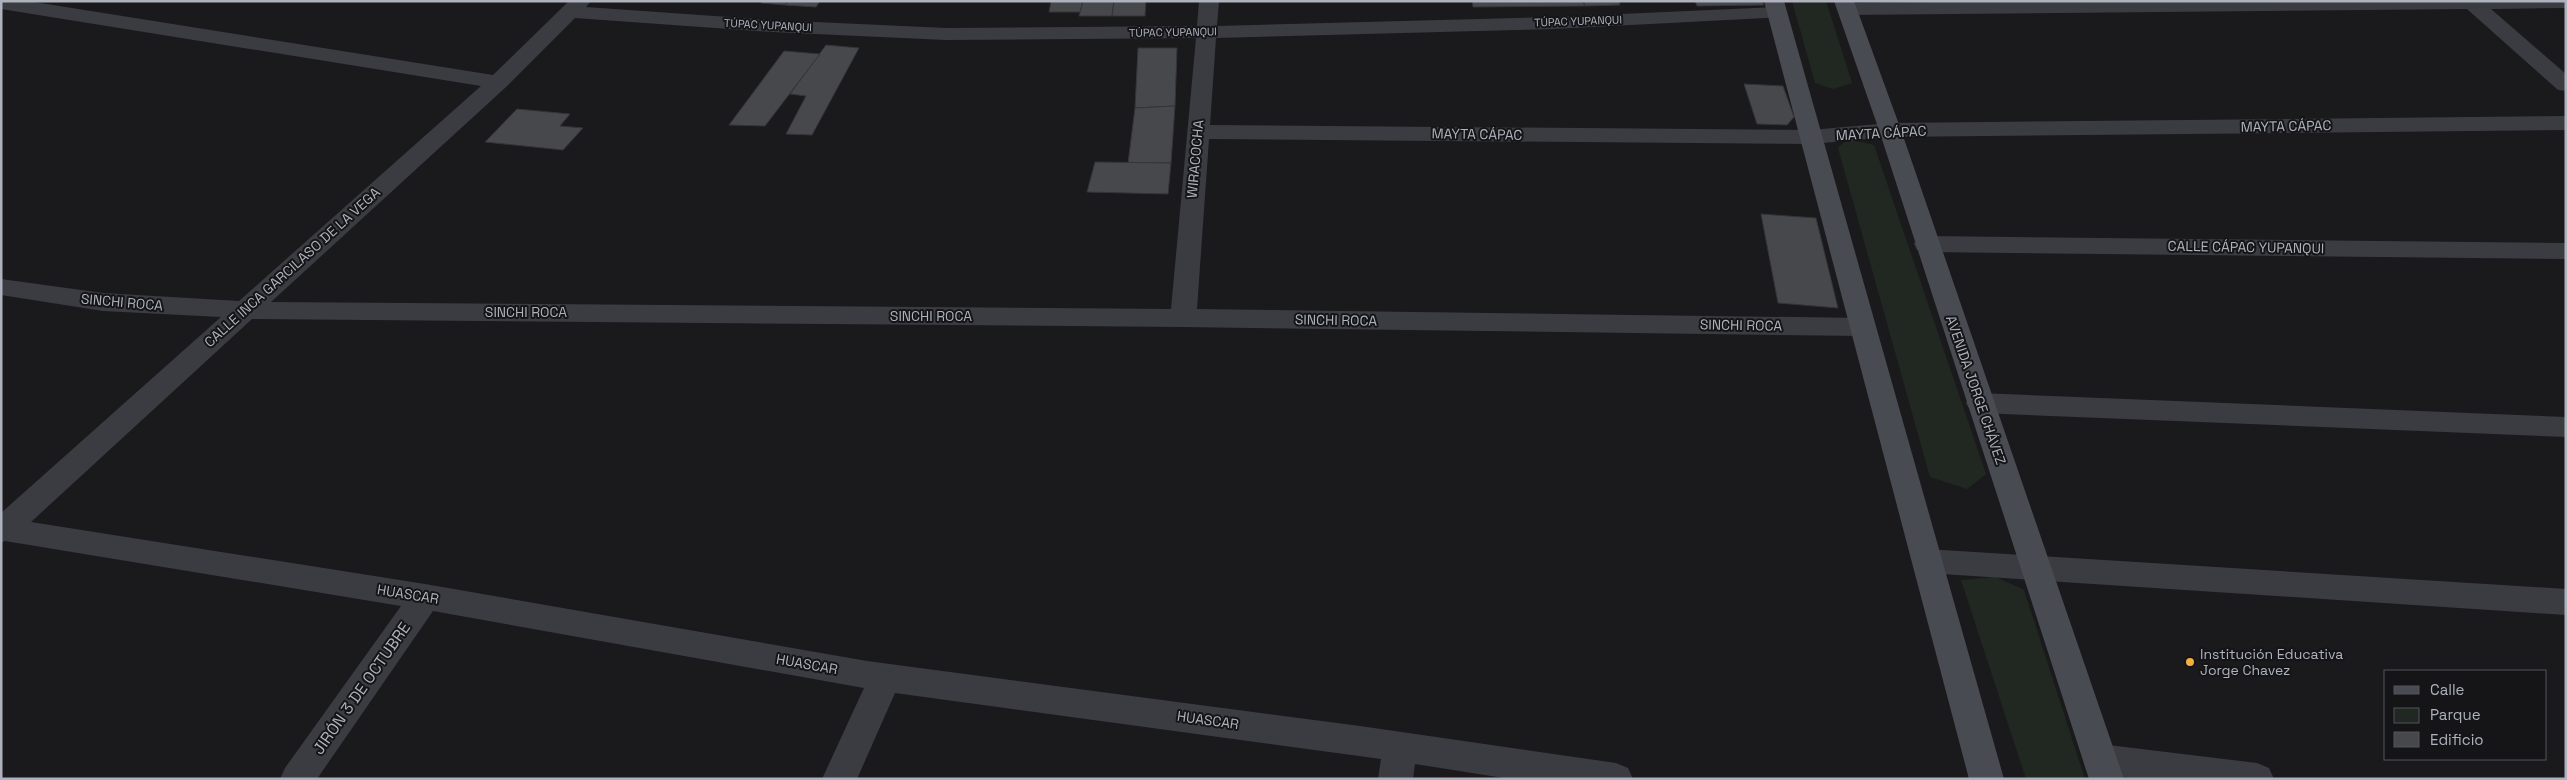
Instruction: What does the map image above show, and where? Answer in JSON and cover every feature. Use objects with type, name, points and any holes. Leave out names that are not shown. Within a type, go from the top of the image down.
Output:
[{"type":"street","name":"WIRACOCHA","points":[[1183,318],[1209,1]]},
{"type":"street","points":[[2470,2],[2566,85]]},
{"type":"street","points":[[1845,5],[2566,2]]},
{"type":"street","points":[[1,3],[498,82]]},
{"type":"street","name":"AVENIDA JORGE CHÁVEZ","points":[[1845,5],[1890,130],[1926,244],[2103,769]]},
{"type":"street","name":"TÚPAC YUPANQUI","points":[[575,6],[772,26],[946,34],[1206,32],[1554,23],[1775,7]]},
{"type":"street","name":"CALLE INCA GARCILASO DE LA VEGA","points":[[2,530],[498,82],[575,6]]},
{"type":"street","points":[[1775,7],[1987,779]]},
{"type":"street","name":"MAYTA CÁPAC","points":[[1197,132],[1811,137],[1890,130],[2566,123]]},
{"type":"street","name":"CALLE CÁPAC YUPANQUI","points":[[1926,244],[2566,251]]},
{"type":"street","name":"SINCHI ROCA","points":[[1,287],[103,302],[245,310],[1183,318],[1863,327]]},
{"type":"street","points":[[1980,403],[2566,427]]},
{"type":"street","name":"HUASCAR","points":[[2,530],[425,597],[1398,763],[1616,779]]},
{"type":"street","points":[[1927,560],[2566,602]]},
{"type":"street","name":"JIRÓN 3 DE OCTUBRE","points":[[297,779],[425,597]]},
{"type":"street","points":[[839,779],[886,677]]},
{"type":"street","points":[[2103,769],[2257,779]]},
{"type":"green space","points":[[1792,1],[1826,1],[1852,83],[1833,89],[1815,83]]},
{"type":"green space","points":[[1847,139],[1874,145],[1986,474],[1967,489],[1930,477],[1838,148]]},
{"type":"green space","points":[[1996,577],[2024,590],[2085,779],[2026,779],[1961,580]]},
{"type":"building","points":[[762,1],[788,1],[785,5],[761,3]]},
{"type":"building","points":[[788,1],[820,1],[816,7],[785,5]]},
{"type":"building","points":[[1051,1],[1083,1],[1080,12],[1049,12]]},
{"type":"building","points":[[1083,1],[1114,1],[1112,16],[1079,16]]},
{"type":"building","points":[[1114,1],[1146,1],[1145,16],[1112,16]]},
{"type":"building","points":[[1472,1],[1583,1],[1585,6],[1473,7]]},
{"type":"building","points":[[1583,1],[1619,1],[1620,5],[1585,6]]},
{"type":"building","points":[[1695,1],[1762,1],[1764,5],[1697,6]]},
{"type":"building","points":[[826,45],[859,48],[812,135],[786,134],[806,96],[790,94]]},
{"type":"building","points":[[1138,48],[1177,48],[1175,106],[1135,108]]},
{"type":"building","points":[[784,51],[820,54],[765,126],[729,125]]},
{"type":"building","points":[[1744,84],[1783,86],[1794,117],[1787,125],[1757,124]]},
{"type":"building","points":[[1175,106],[1171,163],[1128,163],[1135,108]]},
{"type":"building","points":[[517,109],[570,114],[560,126],[583,128],[563,150],[485,142]]},
{"type":"building","points":[[1095,162],[1171,163],[1168,194],[1087,192]]},
{"type":"building","points":[[1761,214],[1816,218],[1838,308],[1778,303]]},
{"type":"place","name":"Institución Educativa Jorge Chavez","points":[[2190,662]]}]
